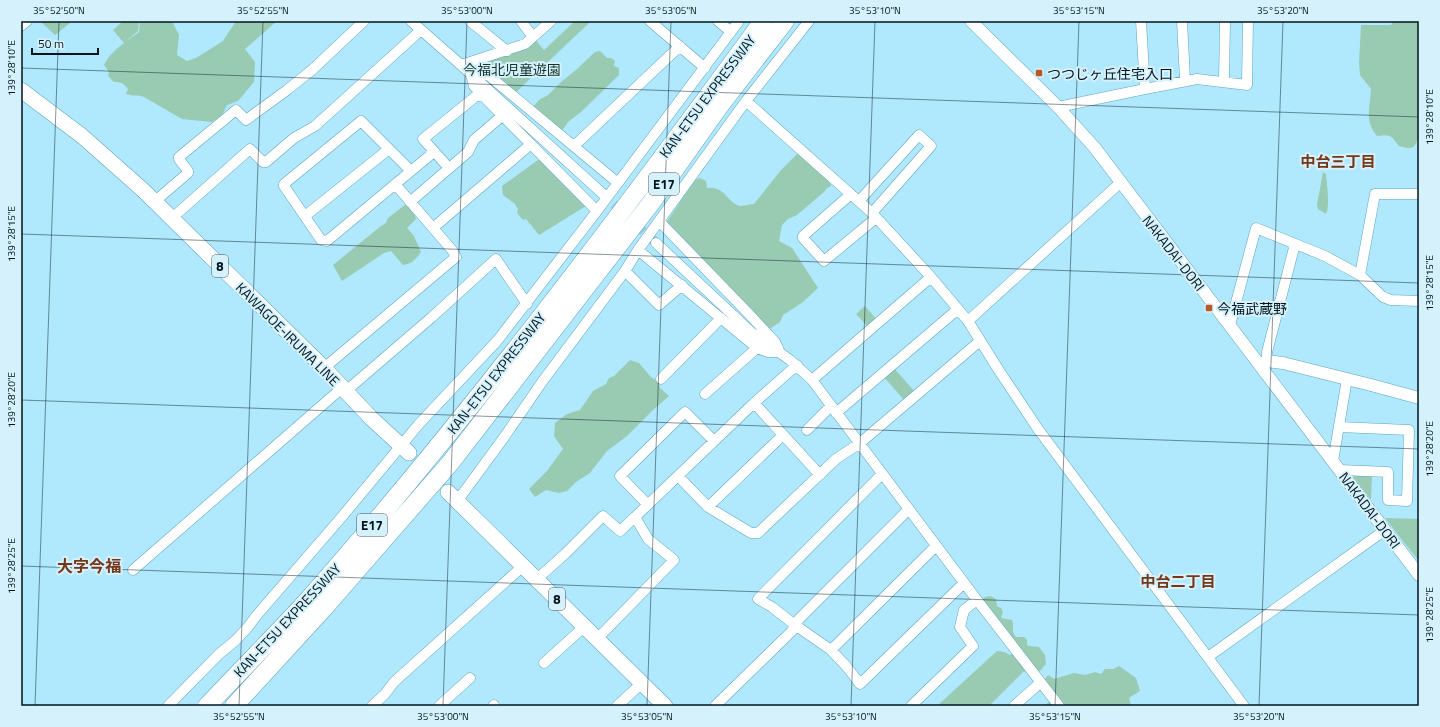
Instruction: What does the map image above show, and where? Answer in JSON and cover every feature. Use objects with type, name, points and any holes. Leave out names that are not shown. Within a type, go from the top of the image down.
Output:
[{"type":"highway","name":"KAN-ETSU EXPRESSWAY","points":[[207,706],[306,601],[434,452],[532,330],[763,21]]},
{"type":"highway","name":"KAN-ETSU EXPRESSWAY","points":[[234,706],[328,603],[451,462],[651,203],[718,108],[785,21]]},
{"type":"main road","name":"KAWAGOE-IRUMA LINE","points":[[21,90],[82,136],[154,202],[324,368],[371,418],[405,449]]},
{"type":"main road","name":"8","points":[[452,496],[665,706]]},
{"type":"street","points":[[21,26],[27,21]]},
{"type":"street","points":[[154,202],[188,173],[179,158],[236,110],[246,120],[288,90],[312,70],[364,21]]},
{"type":"street","points":[[411,21],[603,194]]},
{"type":"street","points":[[470,21],[507,51]]},
{"type":"street","points":[[521,21],[533,37]]},
{"type":"street","points":[[461,65],[525,44],[551,21]]},
{"type":"street","points":[[650,21],[705,68]]},
{"type":"street","points":[[718,21],[731,32]]},
{"type":"street","points":[[168,706],[244,631],[345,513],[405,449],[418,424],[497,341],[527,304],[739,21]]},
{"type":"street","points":[[452,496],[461,496],[746,101],[808,21]]},
{"type":"street","name":"NAKADAI-DORI","points":[[971,21],[1058,107],[1095,148],[1120,183],[1230,325],[1263,363],[1336,465],[1385,530],[1417,569]]},
{"type":"street","points":[[1141,21],[1145,90]]},
{"type":"street","points":[[1182,21],[1186,80]]},
{"type":"street","points":[[1224,82],[1225,21]]},
{"type":"street","points":[[1058,107],[1145,90],[1186,80],[1197,79],[1247,85],[1248,21]]},
{"type":"street","points":[[171,219],[250,149],[263,162],[266,162],[294,138],[315,126],[421,30]]},
{"type":"street","points":[[574,146],[680,46]]},
{"type":"street","points":[[471,74],[488,75],[618,183]]},
{"type":"street","points":[[471,74],[474,86],[597,211]]},
{"type":"street","points":[[449,168],[424,139],[475,97],[482,94]]},
{"type":"street","points":[[746,101],[874,215],[968,320],[980,341],[1038,429],[1244,706]]},
{"type":"street","points":[[410,202],[468,152],[474,140],[503,115]]},
{"type":"street","points":[[411,171],[361,121],[284,184],[284,186],[321,240],[327,241],[434,152]]},
{"type":"street","points":[[919,135],[931,146],[874,215],[824,261],[803,238],[803,236],[855,197],[919,135]]},
{"type":"street","points":[[433,228],[531,144]]},
{"type":"street","points":[[305,216],[389,149]]},
{"type":"street","points":[[968,320],[1120,183]]},
{"type":"street","points":[[324,368],[456,257],[452,250],[395,184]]},
{"type":"street","points":[[1360,275],[1375,194],[1419,194]]},
{"type":"street","points":[[659,221],[775,342],[780,352]]},
{"type":"street","points":[[1230,325],[1256,228],[1325,256],[1360,275],[1383,297],[1391,300],[1419,301]]},
{"type":"street","points":[[656,243],[751,332],[797,365],[812,380],[976,600],[1058,706]]},
{"type":"street","points":[[1295,244],[1263,363],[1347,379],[1419,398]]},
{"type":"street","points":[[638,250],[757,348],[768,352],[780,352]]},
{"type":"street","points":[[134,570],[432,316],[496,259],[527,304]]},
{"type":"street","points":[[625,270],[659,305],[682,285]]},
{"type":"street","points":[[812,380],[931,277]]},
{"type":"street","points":[[807,430],[958,309]]},
{"type":"street","points":[[661,379],[720,318]]},
{"type":"street","points":[[678,476],[708,507],[751,533],[758,533],[836,460],[860,443],[980,341]]},
{"type":"street","points":[[705,394],[757,348]]},
{"type":"street","points":[[537,579],[571,549],[604,516],[620,531],[754,403],[797,365]]},
{"type":"street","points":[[1340,427],[1409,430],[1407,501],[1388,500],[1388,472],[1336,465],[1340,427],[1347,379]]},
{"type":"street","points":[[754,403],[820,475]]},
{"type":"street","points":[[648,505],[620,476],[685,412],[714,442]]},
{"type":"street","points":[[708,507],[783,435]]},
{"type":"street","points":[[882,474],[758,598],[831,650],[848,667],[860,684],[964,583]]},
{"type":"street","points":[[715,706],[792,632],[800,619],[909,509]]},
{"type":"street","points":[[597,638],[674,560],[648,539],[636,517]]},
{"type":"street","points":[[1208,657],[1385,530]]},
{"type":"street","points":[[831,650],[936,546]]},
{"type":"street","points":[[372,706],[385,694],[394,682],[523,566]]},
{"type":"street","points":[[911,706],[974,646],[960,627],[964,610],[976,600]]},
{"type":"street","points":[[544,663],[585,626]]},
{"type":"street","points":[[439,706],[470,678]]},
{"type":"street","points":[[1014,706],[1040,683]]},
{"type":"street","points":[[617,706],[642,684]]},
{"type":"green space","points":[[40,21],[68,21],[70,23],[55,35]]},
{"type":"green space","points":[[123,21],[139,21],[138,31],[125,42],[139,32],[140,21],[172,21],[179,35],[177,55],[187,61],[196,58],[223,41],[236,21],[277,21],[245,49],[255,62],[254,82],[238,101],[227,105],[222,115],[212,122],[182,119],[144,97],[126,94],[128,89],[125,85],[114,82],[108,76],[109,72],[104,65],[112,53],[124,43],[113,30]]},
{"type":"green space","name":"今福北児童遊園","points":[[575,21],[587,21],[589,23],[513,95],[488,75],[471,73],[462,65],[534,38],[544,50]]},
{"type":"green space","points":[[1394,21],[1419,21],[1419,135],[1415,146],[1410,148],[1399,146],[1388,135],[1377,136],[1370,125],[1369,119],[1371,89],[1360,75],[1359,63],[1361,25],[1391,25]]},
{"type":"green space","points":[[600,51],[607,58],[611,58],[615,61],[614,66],[619,68],[619,75],[581,112],[568,122],[561,131],[533,107],[539,100],[548,95],[595,52]]},
{"type":"green space","points":[[798,153],[830,180],[831,186],[797,215],[788,219],[782,225],[779,241],[792,248],[818,288],[803,302],[783,315],[780,322],[768,330],[666,223],[695,180],[700,178],[706,181],[707,188],[718,189],[732,202],[740,206],[754,204],[781,170]]},
{"type":"green space","points":[[538,160],[542,162],[586,206],[539,235],[526,219],[523,220],[517,213],[518,209],[515,204],[503,195],[502,186]]},
{"type":"green space","points":[[1323,172],[1326,174],[1328,206],[1326,214],[1318,209],[1317,205]]},
{"type":"green space","points":[[406,204],[414,213],[416,219],[407,228],[414,236],[421,252],[414,261],[403,265],[391,251],[384,253],[342,281],[333,265],[386,223],[388,218]]},
{"type":"green space","points":[[865,306],[877,320],[868,327],[856,314]]},
{"type":"green space","points":[[630,360],[639,363],[651,377],[658,382],[660,388],[669,396],[627,436],[607,451],[590,473],[576,482],[567,491],[559,493],[546,490],[535,497],[529,489],[547,471],[563,449],[554,436],[555,423],[567,414],[580,410],[593,391],[606,384],[609,378],[614,376]]},
{"type":"green space","points":[[893,367],[915,392],[905,401],[883,376]]},
{"type":"green space","points":[[1355,475],[1372,476],[1371,500],[1353,477]]},
{"type":"green space","points":[[1385,518],[1419,519],[1419,560],[1418,560]]},
{"type":"green space","points":[[990,596],[996,599],[997,606],[1001,608],[1003,612],[1001,618],[1012,620],[1013,632],[1016,637],[1024,637],[1027,640],[1027,645],[1039,647],[1045,655],[1046,664],[1038,673],[1028,670],[1023,672],[989,706],[937,706],[997,651],[1010,655],[1013,653],[980,601],[985,597]]},
{"type":"green space","points":[[1119,666],[1136,678],[1140,691],[1129,698],[1130,706],[1044,706],[1050,701],[1042,683],[1048,675],[1054,679],[1074,673],[1085,675],[1095,672],[1101,674],[1105,669],[1113,669]]},
{"type":"tunnel","points":[[603,194],[655,242]]},
{"type":"place","name":"つつじヶ丘住宅入口","points":[[1039,73]]},
{"type":"place","name":"今福武蔵野","points":[[1209,308]]},
{"type":"district","name":"中台三丁目","points":[[1338,161]]},
{"type":"district","name":"大字今福","points":[[89,566]]},
{"type":"district","name":"中台二丁目","points":[[1178,581]]}]
